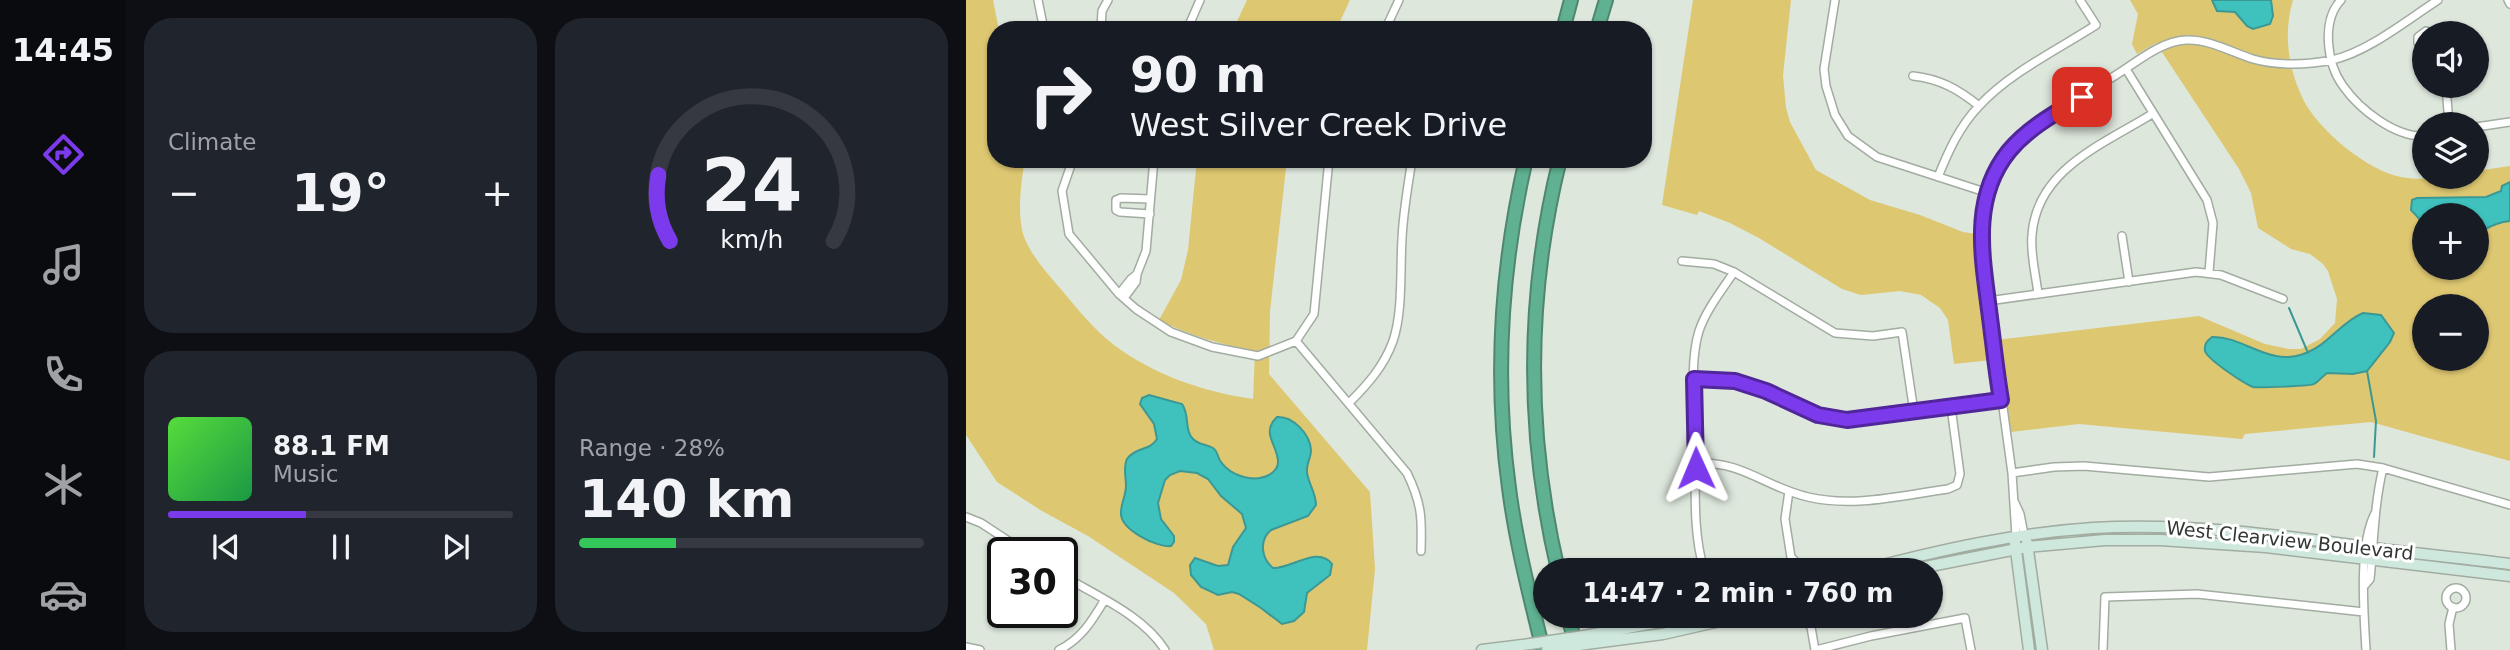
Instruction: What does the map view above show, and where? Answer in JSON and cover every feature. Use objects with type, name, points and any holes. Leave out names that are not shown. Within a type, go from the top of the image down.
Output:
[{"type":"highway","points":[[1566,21],[1572,0]]},
{"type":"highway","points":[[1600,21],[1606,0]]},
{"type":"highway","points":[[1525,168],[1511,230],[1505,278],[1501,337],[1501,404],[1513,513],[1545,650]]},
{"type":"highway","points":[[1555,558],[1538,458],[1534,353],[1543,245],[1558,168]]},
{"type":"street","points":[[1038,0],[1042,21]]},
{"type":"street","points":[[1101,21],[1102,11],[1108,0]]},
{"type":"street","points":[[1190,21],[1200,0]]},
{"type":"street","points":[[1389,21],[1399,0]]},
{"type":"street","points":[[1835,0],[1825,69],[1829,101],[1840,125],[1857,144],[1877,157],[1987,193]]},
{"type":"street","points":[[1938,177],[1958,133],[1979,106],[2001,86],[2096,25],[2080,0]]},
{"type":"street","points":[[2341,0],[2332,10],[2328,26],[2332,59],[2344,88],[2382,122],[2403,134],[2412,135]]},
{"type":"street","points":[[2029,650],[2015,549],[2020,536],[2020,514],[2015,502],[1981,247],[1987,193],[2001,163],[2021,138],[2037,124],[2171,42],[2202,41],[2271,63],[2304,64],[2332,59],[2370,43],[2438,0]]},
{"type":"street","points":[[2126,69],[2207,200],[2213,223],[2209,272]]},
{"type":"street","points":[[1913,76],[1944,83],[1960,91],[1979,106]]},
{"type":"street","points":[[2038,294],[2031,239],[2033,220],[2051,181],[2067,167],[2152,114]]},
{"type":"street","points":[[2489,126],[2510,122]]},
{"type":"street","points":[[1070,168],[1062,191],[1069,234],[1121,296],[1171,332],[1238,353],[1258,356],[1296,341],[1304,333],[1314,314],[1328,168]]},
{"type":"street","points":[[1121,296],[1136,282],[1146,251],[1153,168]]},
{"type":"street","points":[[1350,402],[1384,362],[1394,339],[1402,236],[1411,168]]},
{"type":"street","points":[[1150,199],[1121,198],[1115,200],[1114,205],[1120,212],[1150,214]]},
{"type":"street","points":[[2122,236],[2129,282]]},
{"type":"street","points":[[1682,261],[1714,264],[1734,272],[1835,333],[1873,337],[1902,332],[1914,412]]},
{"type":"street","points":[[1702,558],[1698,538],[1694,379],[1699,330],[1734,272]]},
{"type":"street","points":[[1988,301],[2196,272],[2209,272],[2283,299]]},
{"type":"street","points":[[1296,341],[1407,473],[1417,493],[1422,517],[1421,551]]},
{"type":"street","points":[[1694,379],[1719,379],[1751,385],[1831,418],[1865,419],[2001,400]]},
{"type":"street","points":[[1696,463],[1728,464],[1789,492],[1826,501],[1948,489],[1957,485],[1960,474],[1951,407]]},
{"type":"street","points":[[2011,473],[2071,466],[2209,477],[2357,464],[2383,468],[2510,505]]},
{"type":"street","points":[[2366,650],[2363,578],[2376,523],[2375,513],[2383,468]]},
{"type":"street","points":[[1789,492],[1785,519],[1792,558]]},
{"type":"street","points":[[966,517],[1002,537]]},
{"type":"street","name":"West Clearview Boulevard","points":[[1909,558],[2020,536],[2096,528],[2175,527],[2510,564]]},
{"type":"street","points":[[2020,536],[2027,547],[2042,650]]},
{"type":"street","name":"West Clearview Boulevard","points":[[1943,563],[2027,547],[2105,540],[2168,540],[2266,547],[2510,576]]},
{"type":"street","points":[[1078,585],[1137,621],[1154,635],[1165,650]]},
{"type":"street","points":[[2103,650],[2105,597],[2197,594],[2364,612]]},
{"type":"street","points":[[1059,650],[1070,645],[1086,630],[1104,601]]},
{"type":"street","points":[[2451,650],[2449,624],[2453,607]]},
{"type":"street","points":[[1811,628],[1816,650],[1871,636],[1965,618],[1971,650]]},
{"type":"street","points":[[1545,650],[1643,628]]},
{"type":"street","points":[[1482,650],[1530,644],[1582,643],[1663,634],[1689,628]]},
{"type":"street","points":[[966,647],[980,650]]},
{"type":"shaded area","points":[[966,0],[993,0],[997,21],[987,21],[987,168],[1024,168],[1020,206],[1021,225],[1026,241],[1043,269],[1092,325],[1129,356],[1180,381],[1253,399],[1255,351],[1206,339],[1159,320],[1181,280],[1188,250],[1196,168],[1286,168],[1270,311],[1269,374],[1370,492],[1375,569],[1367,650],[1214,650],[1206,624],[1174,593],[1088,536],[997,482],[966,435]]},
{"type":"shaded area","points":[[1247,0],[1350,0],[1340,21],[1237,21]]},
{"type":"shaded area","points":[[1693,0],[1791,0],[1783,75],[1786,108],[1790,122],[1816,170],[1870,200],[1976,234],[1976,256],[1988,341],[2199,316],[2265,344],[2301,349],[2320,339],[2335,323],[2337,299],[2328,271],[2310,254],[2291,249],[2258,228],[2251,193],[2239,169],[2156,43],[2137,54],[2132,44],[2138,14],[2130,0],[2293,0],[2288,25],[2289,50],[2303,99],[2332,136],[2359,158],[2388,173],[2412,178],[2412,189],[2489,189],[2489,169],[2510,166],[2510,461],[2371,422],[2245,434],[2242,439],[2079,424],[2011,432],[2001,359],[1954,364],[1948,320],[1940,308],[1921,295],[1900,291],[1861,295],[1842,289],[1730,223],[1699,211],[1697,215],[1662,205]]},
{"type":"water","points":[[2212,0],[2271,0],[2273,16],[2270,24],[2253,29],[2235,12],[2217,11]]},
{"type":"water","points":[[2510,182],[2510,221],[2489,228],[2489,203],[2412,203],[2411,210],[2412,200],[2417,198],[2486,197],[2501,191],[2502,186]]},
{"type":"water","points":[[2363,313],[2381,315],[2394,333],[2390,342],[2367,371],[2353,374],[2327,373],[2314,384],[2253,387],[2219,366],[2205,351],[2206,343],[2212,337],[2235,341],[2280,357],[2293,357],[2314,349]]},
{"type":"water","points":[[1149,395],[1182,404],[1193,439],[1213,448],[1225,467],[1243,477],[1263,477],[1276,468],[1278,462],[1270,428],[1277,417],[1295,423],[1308,438],[1311,450],[1307,472],[1316,505],[1308,516],[1271,530],[1263,544],[1266,559],[1273,568],[1312,557],[1326,559],[1332,564],[1330,575],[1307,593],[1304,612],[1294,621],[1282,624],[1239,594],[1232,592],[1218,595],[1201,587],[1191,575],[1190,565],[1195,558],[1218,566],[1228,565],[1233,547],[1246,528],[1242,514],[1221,496],[1208,479],[1197,473],[1180,471],[1165,480],[1158,503],[1161,519],[1174,536],[1171,546],[1148,541],[1126,525],[1121,512],[1126,489],[1127,459],[1157,439],[1154,424],[1140,404],[1142,398]]},
{"type":"waterway","points":[[2289,308],[2308,353]]},
{"type":"waterway","points":[[2367,371],[2376,421],[2374,457]]},
{"type":"route","points":[[1696,468],[1694,379],[1719,379],[1751,385],[1818,415],[1847,420],[2001,400],[1981,247],[1987,193],[2001,163],[2021,138],[2037,124],[2082,97]]}]
